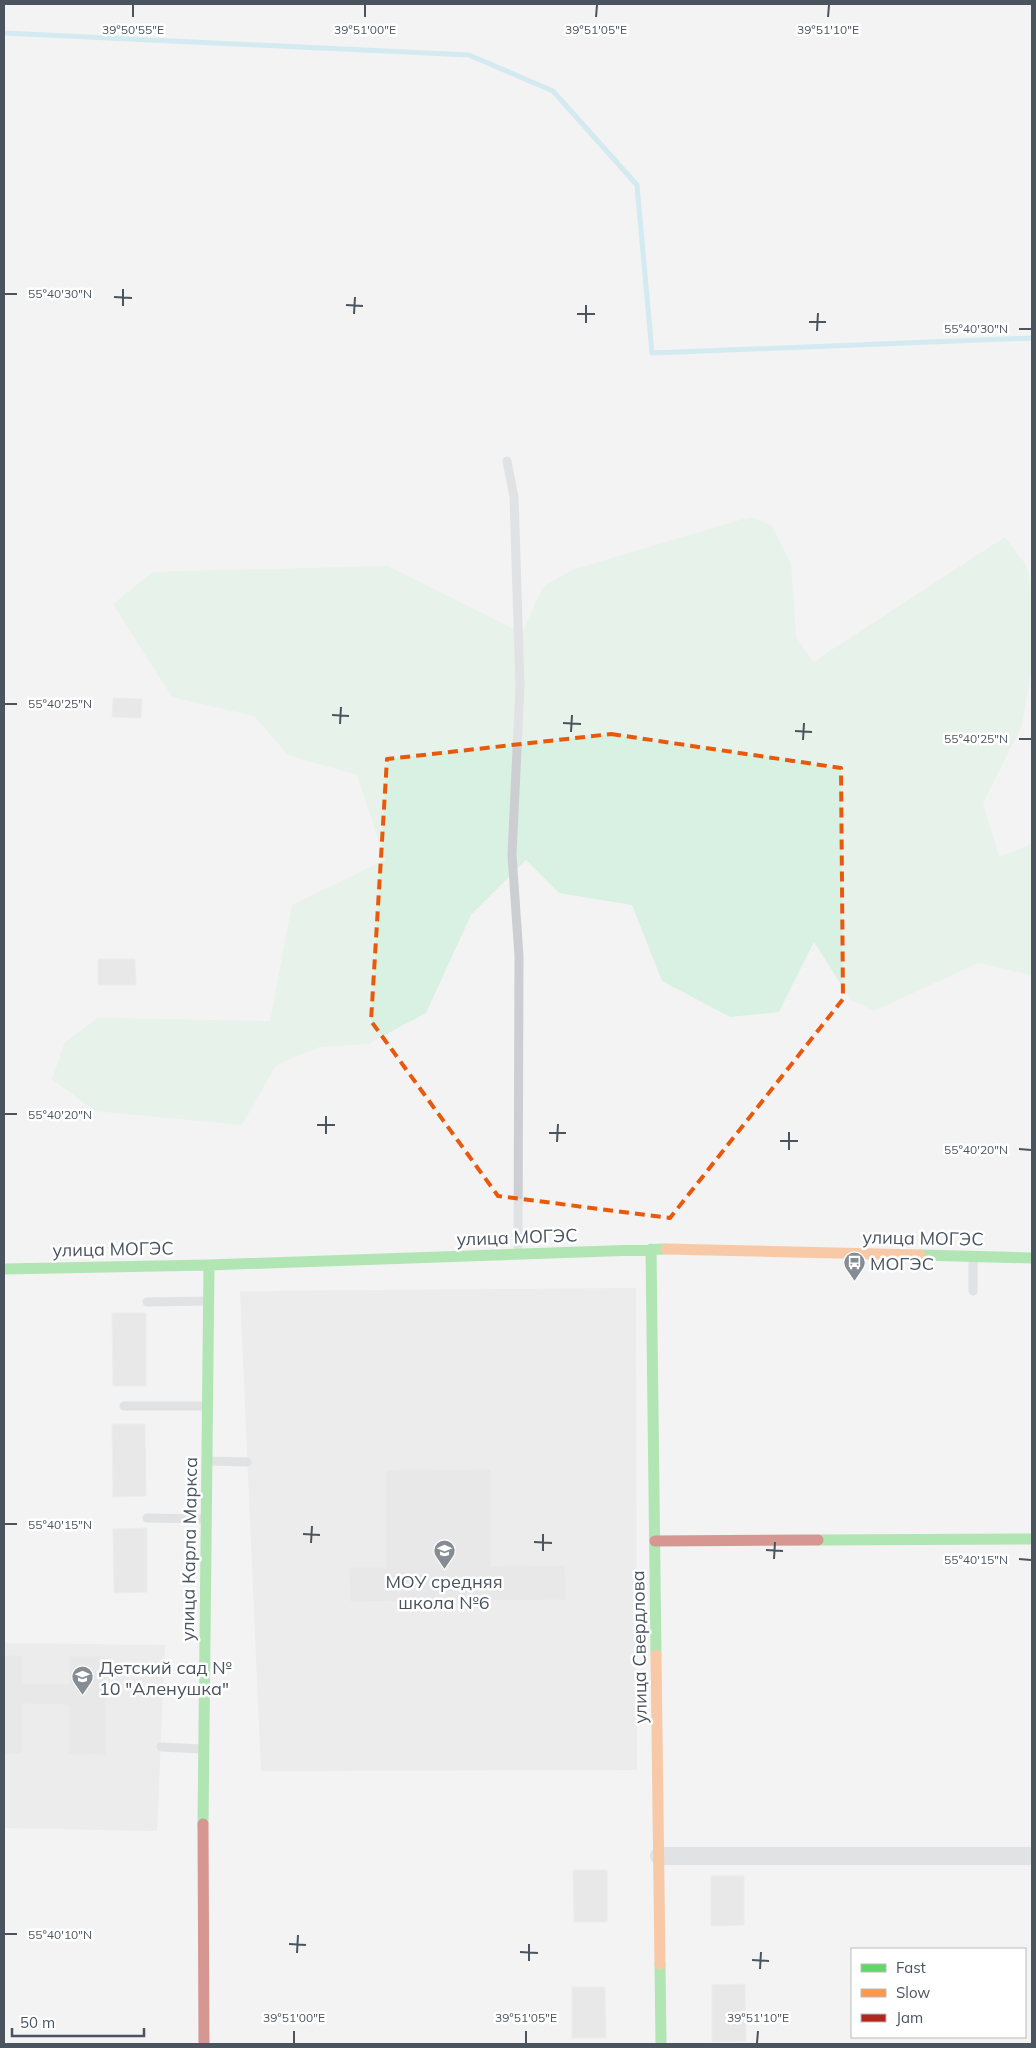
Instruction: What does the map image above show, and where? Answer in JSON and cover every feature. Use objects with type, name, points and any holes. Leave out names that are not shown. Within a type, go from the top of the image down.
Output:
[{"type":"street","name":"улица МОГЭС","points":[[4,1269],[209,1265],[651,1249],[1032,1258]]},
{"type":"street","name":"улица Свердлова","points":[[651,1249],[661,2044]]},
{"type":"street","name":"улица Карла Маркса","points":[[204,2044],[204,1749],[209,1265]]},
{"type":"street","points":[[655,1541],[1032,1539]]},
{"type":"street","points":[[659,1856],[1032,1856]]},
{"type":"lane","points":[[507,461],[514,497],[520,686],[512,855],[519,956],[518,1255]]},
{"type":"lane","points":[[973,1257],[973,1290]]},
{"type":"lane","points":[[147,1302],[209,1301]]},
{"type":"lane","points":[[124,1406],[208,1406]]},
{"type":"lane","points":[[207,1461],[247,1462]]},
{"type":"lane","points":[[147,1518],[207,1519]]},
{"type":"lane","points":[[161,1747],[204,1749]]},
{"type":"highlighted area","points":[[611,734],[841,768],[843,999],[670,1218],[498,1196],[371,1021],[387,759]]},
{"type":"shaded area","name":"МОУ средняя школа №6","points":[[636,1288],[637,1770],[261,1771],[240,1291]]},
{"type":"shaded area","name":"Детский сад № 10 \"Аленушка\"","points":[[4,1643],[165,1645],[157,1831],[4,1828]]},
{"type":"green space","points":[[750,517],[771,525],[791,564],[796,637],[813,662],[1005,537],[1026,565],[1032,593],[1032,665],[1022,725],[983,803],[999,857],[1032,844],[1032,975],[978,963],[874,1011],[851,1000],[814,942],[779,1012],[730,1017],[662,981],[632,905],[559,893],[526,860],[471,915],[426,1013],[368,1044],[319,1047],[276,1065],[242,1125],[95,1111],[52,1079],[65,1042],[98,1018],[270,1021],[292,905],[385,860],[357,775],[288,755],[254,716],[172,697],[113,604],[153,572],[388,566],[522,633],[543,587],[572,570]]},
{"type":"building","points":[[113,698],[142,699],[141,718],[112,717]]},
{"type":"building","points":[[98,959],[135,959],[136,985],[98,985]]},
{"type":"building","points":[[112,1313],[146,1313],[146,1386],[113,1386]]},
{"type":"building","points":[[112,1424],[145,1424],[146,1496],[113,1497]]},
{"type":"building","points":[[491,1469],[491,1566],[565,1565],[566,1600],[350,1602],[349,1567],[386,1567],[386,1470]]},
{"type":"building","points":[[147,1528],[147,1592],[114,1593],[113,1529]]},
{"type":"building","points":[[4,1655],[22,1655],[22,1683],[69,1684],[69,1656],[106,1656],[106,1755],[69,1754],[69,1705],[22,1704],[22,1754],[4,1754]]},
{"type":"building","points":[[573,1870],[607,1870],[607,1922],[574,1922]]},
{"type":"building","points":[[711,1876],[744,1876],[744,1925],[711,1926]]},
{"type":"building","points":[[745,1984],[746,2041],[712,2042],[712,1985]]},
{"type":"building","points":[[572,1987],[605,1987],[606,2038],[572,2038]]},
{"type":"waterway","points":[[4,33],[469,55],[553,91],[637,185],[652,353],[1032,338]]},
{"type":"traffic: fast","points":[[651,1249],[656,1655]]},
{"type":"traffic: fast","points":[[4,1269],[209,1265],[666,1249]]},
{"type":"traffic: fast","points":[[920,1255],[1032,1258]]},
{"type":"traffic: fast","points":[[203,1824],[209,1265]]},
{"type":"traffic: fast","points":[[818,1540],[1032,1539]]},
{"type":"traffic: fast","points":[[660,1964],[661,2044]]},
{"type":"traffic: slow","points":[[666,1249],[920,1255]]},
{"type":"traffic: slow","points":[[656,1655],[660,1964]]},
{"type":"traffic: jam","points":[[655,1541],[818,1540]]},
{"type":"traffic: jam","points":[[203,1824],[204,2044]]},
{"type":"place","name":"МОГЭС","points":[[854,1282]]},
{"type":"place","name":"МОУ средняя школа №6","points":[[444,1570]]},
{"type":"place","name":"Детский сад № 10 \"Аленушка\"","points":[[83,1696]]}]
